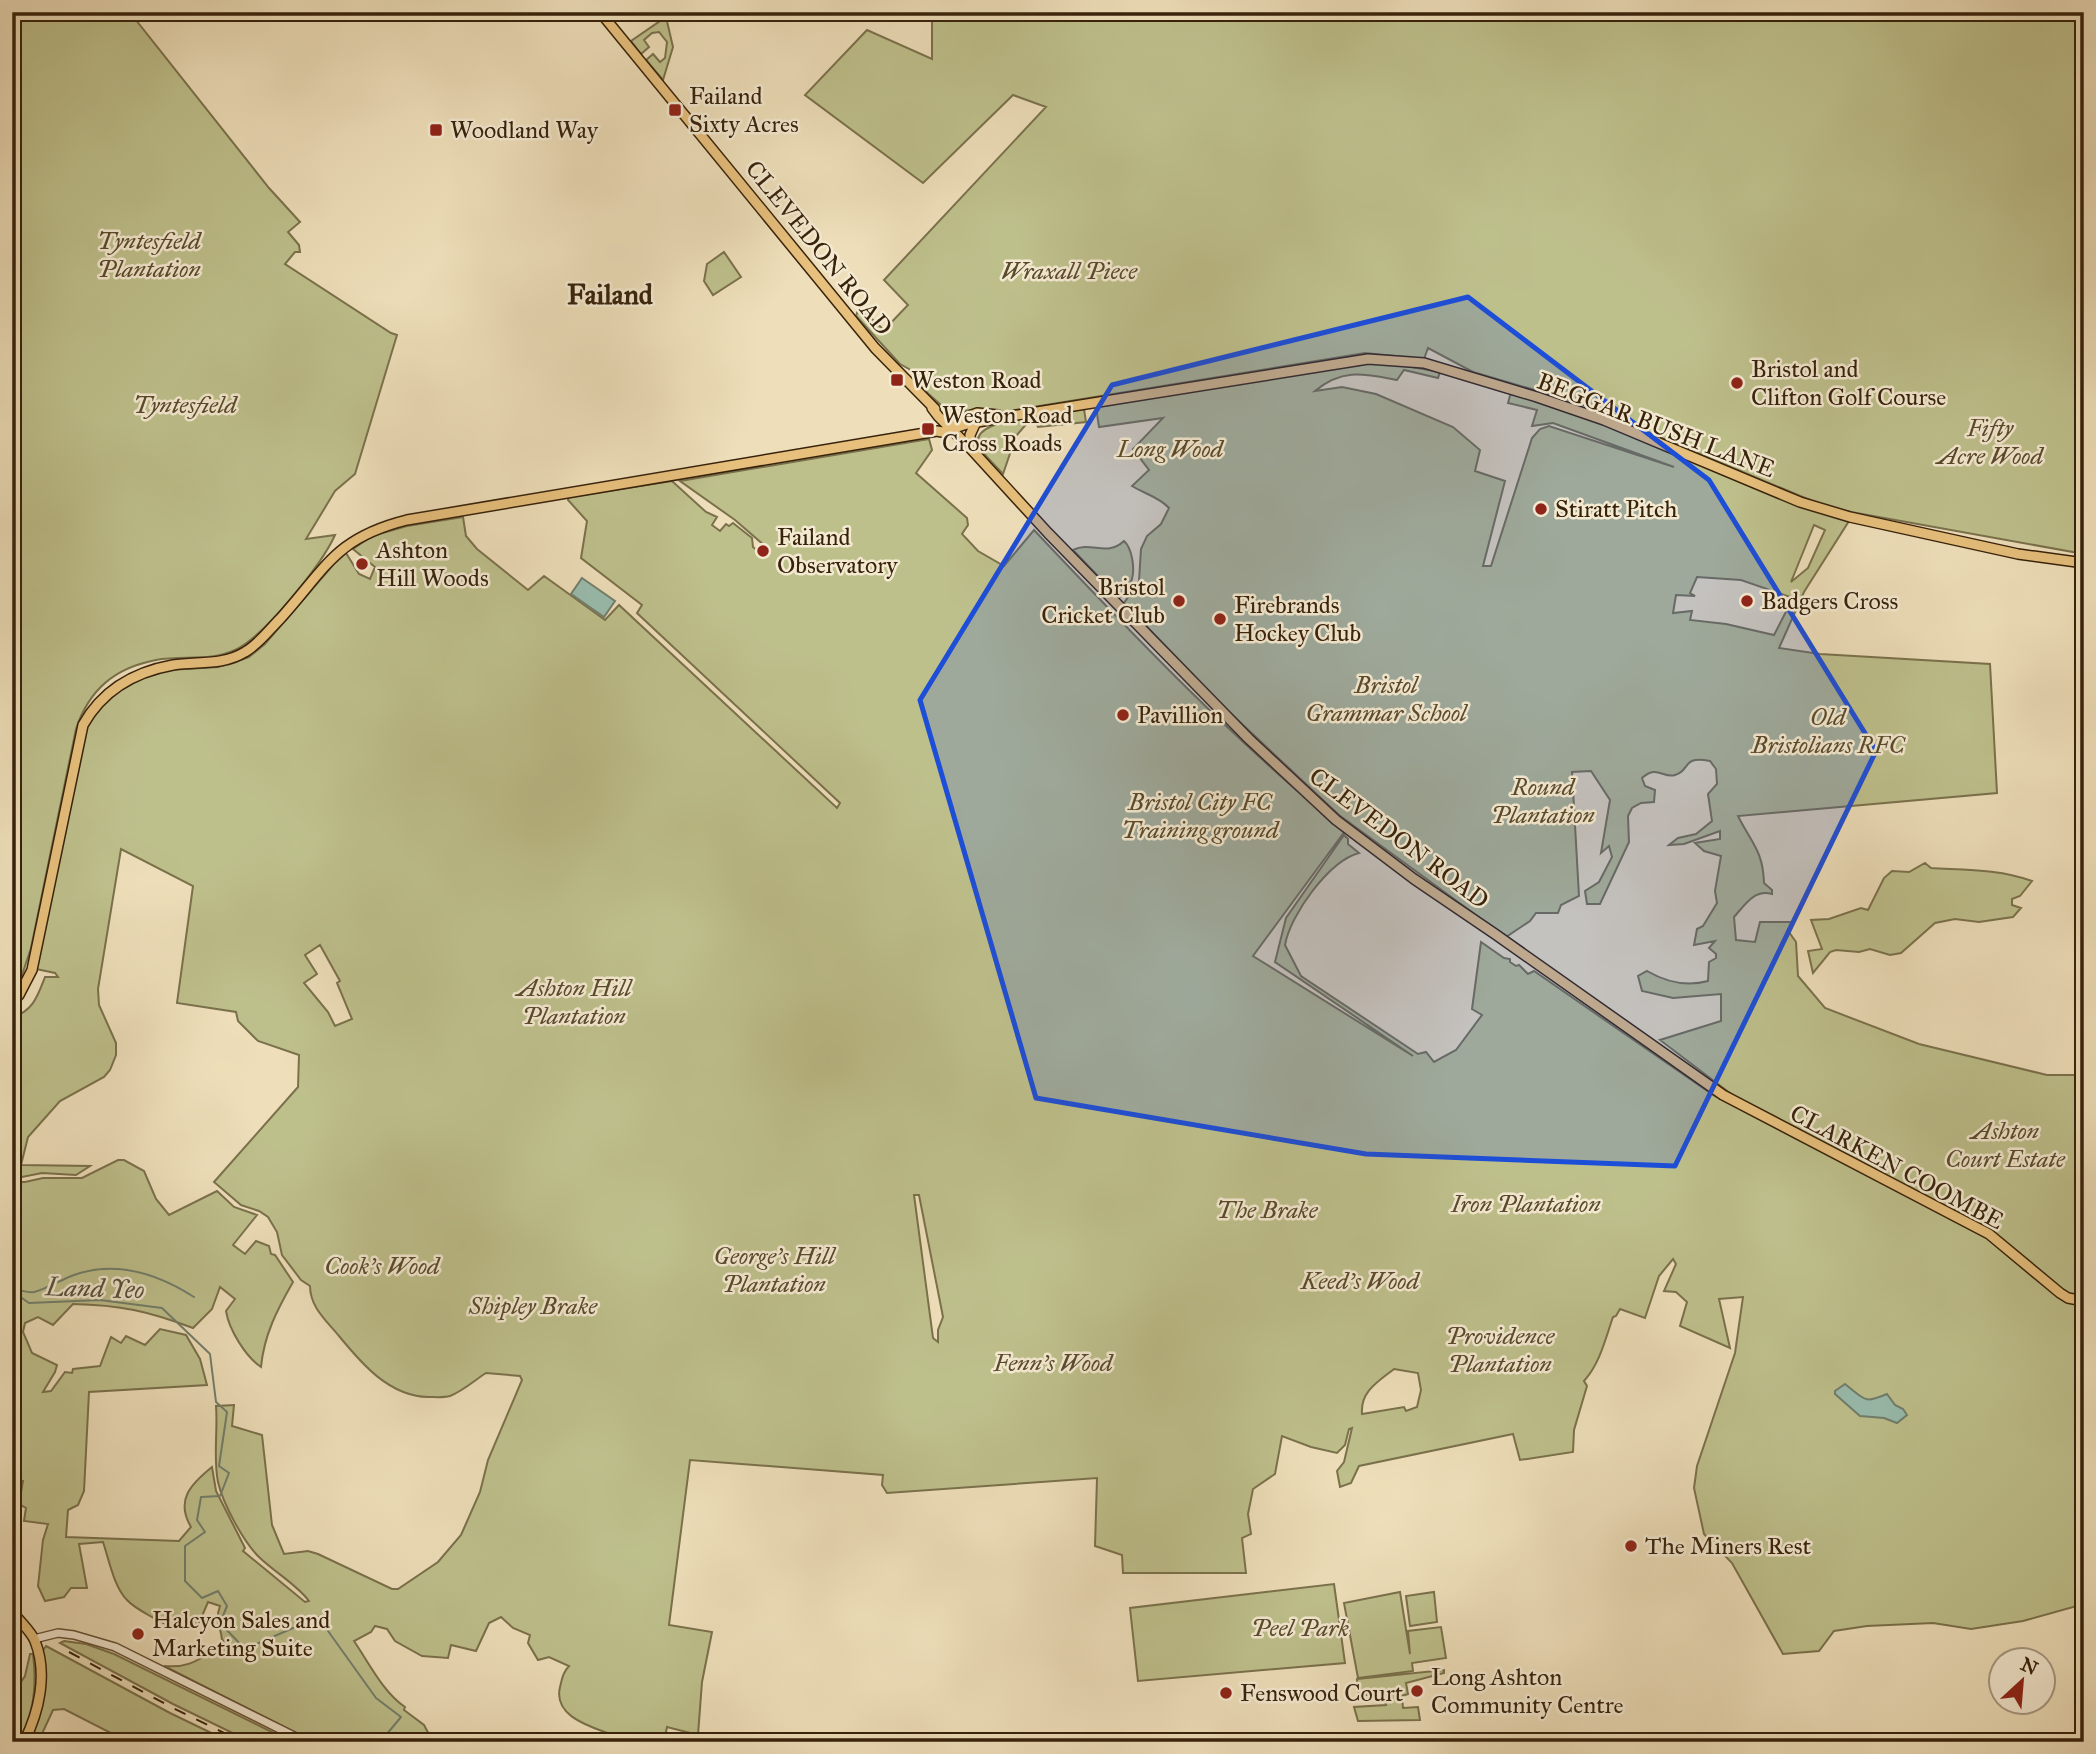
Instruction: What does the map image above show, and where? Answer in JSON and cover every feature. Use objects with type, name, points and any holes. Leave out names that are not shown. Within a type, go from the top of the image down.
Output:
[{"type":"main road","name":"CLEVEDON ROAD","points":[[600,12],[875,348],[1048,533],[1249,739],[1336,820],[1414,879],[1723,1095]]},
{"type":"main road","name":"BEGGAR BUSH LANE","points":[[947,427],[1368,359],[1424,363],[1604,420],[1800,502],[1993,549],[2084,563]]},
{"type":"main road","name":"BEGGAR BUSH LANE","points":[[947,427],[977,413],[1005,417]]},
{"type":"main road","points":[[971,449],[970,435],[976,422]]},
{"type":"main road","points":[[12,1002],[19,995],[32,970],[83,725],[93,707],[128,680],[172,665],[220,663],[245,653],[266,634],[330,559],[364,534],[407,520],[947,427]]},
{"type":"main road","name":"CLARKEN COOMBE","points":[[1723,1095],[1989,1234],[2060,1293],[2068,1298],[2084,1301]]},
{"type":"main road","points":[[12,1611],[34,1639],[39,1663],[41,1690],[36,1716],[24,1742]]},
{"type":"street","points":[[34,1639],[58,1633],[75,1635],[115,1647],[306,1742]]},
{"type":"highlighted area","points":[[1468,297],[1709,480],[1876,751],[1675,1166],[1366,1154],[1036,1098],[920,700],[1112,385]]},
{"type":"green space","name":"Tyntesfield Plantation","points":[[12,12],[134,12],[132,15],[269,188],[300,222],[288,232],[299,245],[300,252],[295,252],[285,264],[397,335],[355,474],[335,491],[306,539],[335,535],[318,563],[276,616],[247,643],[225,654],[156,660],[128,669],[105,683],[88,703],[76,729],[31,948],[21,978],[12,990]]},
{"type":"green space","points":[[932,12],[2084,12],[2084,554],[1829,508],[1576,402],[1473,372],[1428,348],[1424,359],[1365,353],[1003,412],[978,409],[950,413],[923,389],[909,369],[900,364],[856,316],[859,307],[884,330],[908,305],[884,280],[1046,107],[1013,95],[923,183],[805,95],[867,30],[932,59]]},
{"type":"green space","points":[[666,17],[673,47],[663,80],[646,60],[653,54],[660,62],[665,58],[667,42],[659,32],[652,33],[644,40],[649,47],[641,54],[631,41]]},
{"type":"green space","points":[[724,252],[741,277],[713,295],[704,281],[707,264]]},
{"type":"green space","points":[[1368,363],[1440,372],[1438,378],[1404,370],[1397,380],[1364,375],[1345,376],[1315,391],[1342,387],[1376,394],[1453,427],[1480,450],[1475,471],[1505,481],[1483,566],[1491,566],[1532,438],[1540,429],[1549,426],[1674,467],[1553,423],[1532,426],[1537,410],[1508,403],[1511,392],[1571,410],[1802,506],[1849,521],[1804,592],[1779,648],[1820,654],[1990,664],[1997,793],[1738,816],[1756,848],[1764,883],[1772,890],[1772,894],[1755,896],[1734,917],[1736,940],[1755,942],[1760,922],[1791,922],[1789,932],[1796,942],[1798,976],[1825,1008],[1919,1044],[2047,1075],[2084,1075],[2084,1604],[2023,1621],[1971,1629],[1933,1623],[1867,1626],[1834,1631],[1819,1651],[1783,1654],[1732,1563],[1704,1534],[1694,1488],[1697,1466],[1735,1353],[1743,1297],[1719,1299],[1730,1348],[1680,1326],[1687,1302],[1676,1292],[1664,1291],[1676,1264],[1673,1259],[1659,1276],[1645,1318],[1620,1309],[1613,1317],[1598,1359],[1584,1381],[1587,1386],[1574,1430],[1573,1452],[1520,1460],[1513,1434],[1359,1466],[1351,1483],[1340,1487],[1337,1471],[1344,1462],[1352,1428],[1349,1429],[1345,1445],[1337,1453],[1282,1436],[1275,1474],[1253,1489],[1248,1514],[1251,1534],[1242,1538],[1246,1573],[1123,1573],[1122,1555],[1095,1546],[1097,1478],[887,1493],[882,1485],[883,1475],[690,1460],[669,1625],[712,1632],[702,1682],[698,1735],[667,1727],[664,1742],[607,1742],[610,1734],[574,1718],[562,1705],[560,1687],[569,1666],[549,1657],[538,1660],[528,1643],[530,1635],[513,1628],[501,1617],[489,1623],[476,1651],[451,1645],[448,1658],[422,1656],[395,1641],[387,1629],[375,1626],[371,1632],[354,1641],[383,1685],[405,1707],[404,1710],[424,1725],[433,1742],[314,1742],[164,1666],[191,1663],[228,1643],[222,1640],[218,1624],[220,1606],[208,1602],[197,1628],[181,1623],[176,1629],[150,1616],[122,1595],[103,1542],[79,1544],[87,1588],[71,1588],[64,1597],[45,1601],[38,1586],[43,1540],[48,1524],[24,1521],[26,1508],[19,1504],[23,1481],[12,1481],[12,1178],[25,1182],[43,1178],[82,1178],[118,1160],[124,1160],[144,1171],[156,1199],[169,1215],[217,1191],[234,1207],[257,1215],[233,1245],[245,1254],[256,1241],[269,1246],[271,1254],[275,1255],[293,1282],[272,1323],[261,1367],[244,1350],[234,1334],[226,1311],[235,1299],[220,1287],[212,1309],[193,1328],[134,1310],[73,1304],[53,1325],[38,1317],[25,1323],[23,1332],[32,1353],[57,1365],[43,1392],[51,1391],[65,1372],[72,1373],[73,1369],[100,1366],[111,1337],[121,1343],[126,1336],[145,1345],[160,1329],[186,1335],[200,1359],[207,1385],[89,1392],[84,1491],[78,1505],[68,1510],[66,1537],[179,1541],[191,1527],[185,1509],[188,1493],[212,1467],[216,1491],[245,1548],[243,1551],[305,1602],[309,1601],[254,1551],[224,1501],[217,1473],[216,1406],[234,1405],[232,1426],[262,1435],[272,1525],[284,1554],[308,1551],[318,1554],[392,1589],[398,1589],[438,1562],[461,1535],[480,1492],[488,1460],[522,1380],[520,1376],[486,1373],[460,1391],[442,1397],[414,1395],[389,1385],[357,1357],[320,1313],[310,1286],[301,1280],[282,1255],[277,1232],[268,1217],[241,1205],[214,1182],[298,1087],[299,1055],[258,1041],[238,1021],[236,1012],[177,1003],[193,886],[121,849],[98,989],[99,1005],[116,1043],[116,1055],[104,1077],[60,1101],[28,1137],[21,1165],[90,1166],[76,1175],[42,1173],[22,1177],[15,1173],[14,1162],[20,1132],[12,1095],[12,1017],[30,1007],[45,977],[58,977],[55,973],[36,969],[87,727],[104,699],[143,676],[169,670],[218,667],[249,657],[265,644],[346,553],[359,574],[370,579],[375,567],[353,549],[372,536],[407,526],[463,517],[466,536],[477,549],[528,590],[544,576],[605,620],[619,605],[837,808],[840,803],[637,613],[642,605],[581,558],[587,521],[568,500],[569,497],[672,481],[706,512],[717,517],[712,525],[720,531],[726,524],[729,526],[733,523],[752,538],[753,547],[763,555],[769,551],[765,546],[735,520],[680,481],[929,439],[932,450],[916,473],[967,518],[968,525],[962,534],[978,551],[1004,566],[1034,530],[1223,723],[1345,831],[1253,956],[1413,1056],[1275,962],[1286,918],[1344,835],[1348,844],[1359,853],[1347,858],[1324,878],[1303,905],[1288,933],[1285,945],[1301,976],[1418,1054],[1426,1052],[1434,1062],[1456,1050],[1482,1015],[1472,1009],[1481,942],[1504,958],[1510,959],[1516,966],[1519,965],[1528,974],[1534,971],[1713,1095],[1734,1106],[1735,1097],[1660,1040],[1721,1021],[1721,994],[1673,998],[1642,991],[1638,976],[1647,971],[1676,982],[1692,984],[1708,981],[1709,962],[1716,958],[1716,954],[1709,948],[1715,941],[1694,945],[1697,929],[1703,926],[1717,903],[1715,891],[1721,856],[1704,851],[1695,843],[1720,839],[1720,831],[1684,844],[1669,845],[1678,838],[1696,834],[1712,821],[1708,794],[1717,784],[1716,769],[1710,761],[1695,760],[1680,773],[1671,776],[1652,772],[1642,778],[1645,786],[1655,790],[1654,802],[1641,803],[1632,808],[1628,816],[1629,842],[1600,904],[1587,904],[1585,891],[1599,882],[1612,857],[1609,846],[1601,853],[1610,800],[1591,771],[1572,772],[1579,896],[1561,905],[1558,913],[1536,913],[1530,921],[1506,937],[1339,815],[1227,710],[1124,603],[1139,581],[1141,549],[1147,536],[1161,524],[1169,508],[1132,486],[1149,470],[1133,449],[1163,418],[1099,427],[1096,407]],"holes":[[[1814,525],[1825,530],[1808,568],[1791,582]],[[1697,577],[1741,580],[1793,598],[1774,635],[1726,624],[1690,620],[1692,611],[1673,613],[1676,595],[1695,596],[1690,593]],[[320,945],[340,981],[337,983],[352,1019],[335,1026],[328,1012],[304,983],[317,974],[305,955]],[[914,1195],[919,1195],[943,1317],[938,1330],[938,1342],[933,1338]],[[1394,1369],[1418,1373],[1421,1390],[1417,1407],[1406,1411],[1404,1407],[1362,1414],[1367,1394]]]},
{"type":"green space","points":[[1084,409],[1086,422],[1038,427],[1034,417]]},
{"type":"green space","points":[[1028,417],[1029,421],[1016,436],[1003,474],[982,451],[978,437],[989,427]]},
{"type":"green space","points":[[1124,541],[1131,553],[1133,574],[1130,584],[1119,598],[1073,550],[1086,547],[1111,548]]},
{"type":"green space","points":[[1925,863],[1931,868],[1995,872],[2032,881],[2020,896],[2012,899],[2012,905],[2021,908],[2013,917],[1979,922],[1955,919],[1935,923],[1901,953],[1890,955],[1870,949],[1859,952],[1836,950],[1830,952],[1813,973],[1808,951],[1822,949],[1811,920],[1829,919],[1861,908],[1868,910],[1884,878],[1892,871],[1909,872]]},
{"type":"green space","name":"Peel Park","points":[[1334,1584],[1345,1663],[1138,1681],[1130,1608]]},
{"type":"green space","points":[[1400,1592],[1410,1654],[1408,1631],[1441,1627],[1446,1658],[1412,1663],[1413,1671],[1358,1678],[1344,1603]]},
{"type":"green space","points":[[1434,1592],[1437,1622],[1410,1626],[1406,1596]]},
{"type":"green space","points":[[64,1641],[86,1644],[114,1654],[292,1742],[251,1742],[173,1704],[60,1643]]},
{"type":"green space","points":[[46,1646],[230,1742],[112,1742],[113,1734],[64,1709],[53,1710],[41,1736],[32,1736],[41,1704],[42,1652]]},
{"type":"green space","points":[[30,1654],[33,1654],[35,1677],[31,1710],[19,1742],[12,1742],[20,1724],[18,1717],[12,1715],[12,1695],[25,1676]]},
{"type":"green space","points":[[1444,1670],[1444,1673],[1406,1683],[1408,1694],[1402,1696],[1403,1708],[1418,1707],[1420,1720],[1358,1721],[1354,1707],[1386,1705],[1384,1692],[1359,1696],[1357,1679]]},
{"type":"shaded area","points":[[582,578],[615,601],[604,617],[571,594]]},
{"type":"shaded area","points":[[1845,1384],[1865,1399],[1887,1394],[1907,1415],[1897,1423],[1884,1418],[1860,1416],[1835,1394],[1835,1391]]},
{"type":"waterway","points":[[12,1289],[34,1292],[74,1275],[121,1269],[151,1276],[194,1297]]},
{"type":"waterway","name":"Land Yeo","points":[[12,1291],[29,1303],[100,1300],[162,1308],[210,1354],[216,1402],[227,1412],[219,1466],[229,1473],[220,1496],[201,1497],[197,1520],[205,1532],[185,1546],[185,1581],[202,1598],[218,1591],[227,1606],[220,1623],[245,1649],[318,1617],[376,1698],[401,1717],[386,1735],[386,1742]]},
{"type":"railway","points":[[69,1652],[243,1742]]},
{"type":"place","name":"Failand Sixty Acres","points":[[675,110]]},
{"type":"place","name":"Woodland Way","points":[[436,130]]},
{"type":"place","name":"Weston Road","points":[[897,380]]},
{"type":"place","name":"Bristol and Clifton Golf Course","points":[[1737,383]]},
{"type":"place","name":"Weston Road Cross Roads","points":[[928,429]]},
{"type":"place","name":"Stiratt Pitch","points":[[1541,509]]},
{"type":"place","name":"Failand Observatory","points":[[763,551]]},
{"type":"place","name":"Ashton Hill Woods","points":[[362,564]]},
{"type":"place","name":"Bristol Cricket Club","points":[[1179,601]]},
{"type":"place","name":"Badgers Cross","points":[[1747,601]]},
{"type":"place","name":"Firebrands Hockey Club","points":[[1220,619]]},
{"type":"place","name":"Pavillion","points":[[1123,715]]},
{"type":"place","name":"The Miners Rest","points":[[1631,1546]]},
{"type":"place","name":"Halcyon Sales and Marketing Suite","points":[[138,1634]]},
{"type":"place","name":"Long Ashton Community Centre","points":[[1417,1691]]},
{"type":"place","name":"Fenswood Court","points":[[1226,1693]]},
{"type":"district","name":"Failand","points":[[610,294]]},
{"type":"park label","name":"Wraxall Piece","points":[[1069,271]]},
{"type":"park label","name":"Tyntesfield","points":[[185,405]]},
{"type":"park label","name":"Fifty Acre Wood","points":[[1990,442]]},
{"type":"park label","name":"Long Wood","points":[[1170,449]]},
{"type":"park label","name":"Bristol Grammar School","points":[[1386,699]]},
{"type":"park label","name":"Old Bristolians RFC","points":[[1828,731]]},
{"type":"park label","name":"Round Plantation","points":[[1543,801]]},
{"type":"park label","name":"Bristol City FC Training ground","points":[[1200,816]]},
{"type":"park label","name":"Ashton Hill Plantation","points":[[574,1002]]},
{"type":"park label","name":"Ashton Court Estate","points":[[2005,1145]]},
{"type":"park label","name":"Iron Plantation","points":[[1526,1204]]},
{"type":"park label","name":"The Brake","points":[[1267,1210]]},
{"type":"park label","name":"Cook's Wood","points":[[382,1266]]},
{"type":"park label","name":"George's Hill Plantation","points":[[774,1270]]},
{"type":"park label","name":"Keed's Wood","points":[[1360,1281]]},
{"type":"park label","name":"Shipley Brake","points":[[533,1306]]},
{"type":"park label","name":"Providence Plantation","points":[[1500,1350]]},
{"type":"park label","name":"Fenn's Wood","points":[[1053,1363]]}]
